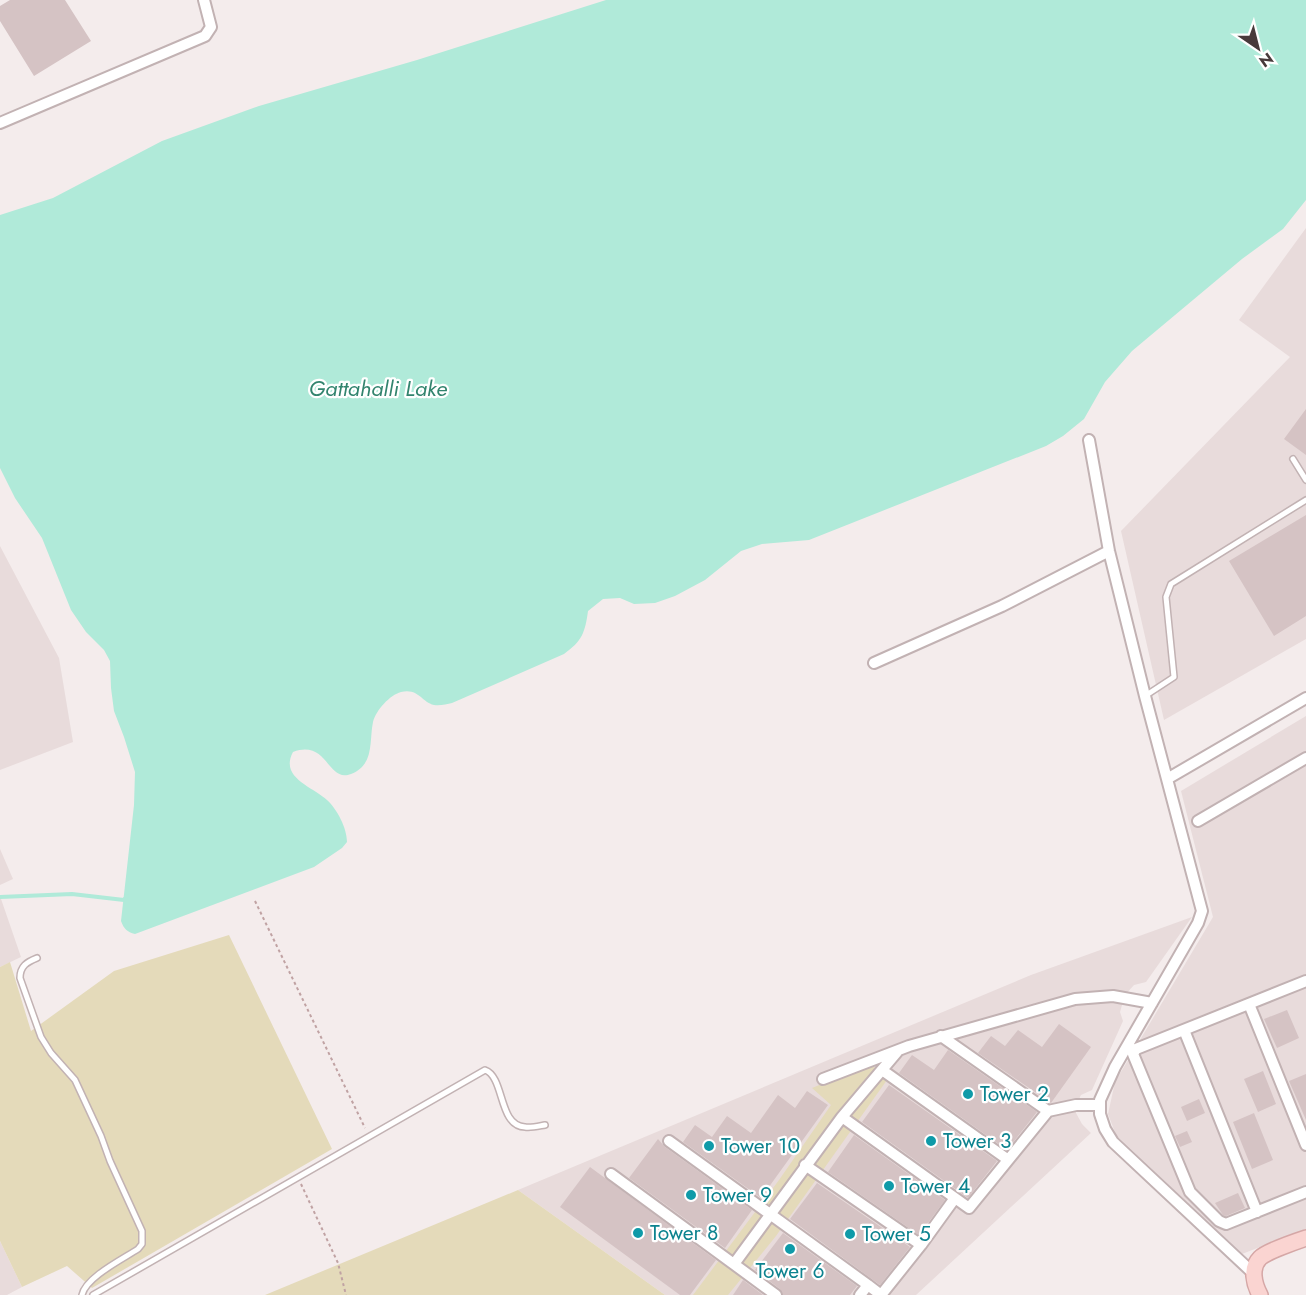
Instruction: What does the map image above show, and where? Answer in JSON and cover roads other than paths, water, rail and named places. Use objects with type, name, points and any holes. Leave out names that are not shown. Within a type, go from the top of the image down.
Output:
[{"type":"street","points":[[0,123],[205,36],[211,27],[204,0]]},
{"type":"street","points":[[1089,440],[1109,551],[1201,916],[1115,1067],[1100,1100],[1100,1114],[1113,1142],[1253,1273],[1260,1295]]},
{"type":"street","points":[[874,663],[1002,606],[1109,551]]},
{"type":"street","points":[[1167,779],[1306,698]]},
{"type":"street","points":[[1198,821],[1306,758]]},
{"type":"street","points":[[1306,981],[1137,1048],[1133,1054],[1190,1192],[1226,1224],[1306,1192]]},
{"type":"street","points":[[823,1078],[941,1036],[1075,999],[1113,996],[1152,1003]]},
{"type":"street","points":[[1249,1004],[1306,1145]]},
{"type":"street","points":[[1184,1030],[1257,1212]]},
{"type":"street","points":[[941,1036],[1048,1111]]},
{"type":"street","points":[[734,1264],[842,1117],[899,1050]]},
{"type":"street","points":[[882,1070],[1007,1159]]},
{"type":"street","points":[[842,1117],[969,1208],[1048,1111],[1100,1105]]},
{"type":"street","points":[[669,1141],[881,1295],[955,1198]]},
{"type":"street","points":[[805,1165],[921,1245]]},
{"type":"street","points":[[611,1174],[776,1295]]},
{"type":"street","points":[[1253,1273],[1261,1258],[1306,1238]]},
{"type":"street","points":[[860,1295],[868,1285]]},
{"type":"lane","points":[[1293,459],[1306,480]]},
{"type":"lane","points":[[1145,696],[1174,677],[1166,597],[1171,584],[1306,500]]},
{"type":"lane","points":[[37,958],[26,962],[20,971],[20,978],[41,1037],[51,1053],[75,1080],[142,1231],[142,1244],[138,1249],[92,1280],[83,1290],[82,1295]]},
{"type":"lane","points":[[93,1295],[485,1070],[492,1075],[508,1116],[515,1124],[524,1128],[545,1125]]},
{"type":"water","name":"Gattahalli Lake","points":[[606,0],[1306,0],[1306,200],[1283,229],[1242,259],[1132,351],[1105,382],[1084,419],[1063,436],[1046,446],[809,540],[762,544],[741,551],[705,580],[675,596],[655,603],[634,604],[620,598],[603,599],[588,611],[582,636],[564,654],[452,703],[434,705],[407,691],[392,696],[375,717],[370,751],[364,765],[359,770],[351,774],[337,773],[313,751],[293,752],[290,761],[294,775],[327,800],[341,819],[347,842],[342,848],[314,867],[135,934],[130,932],[121,921],[134,805],[135,772],[114,711],[110,661],[104,650],[86,632],[71,610],[42,538],[15,498],[0,468],[0,215],[53,198],[162,141],[259,106],[417,60]]},
{"type":"waterway","points":[[0,897],[72,894],[124,900],[127,896]]},
{"type":"place","name":"Tower 2","points":[[968,1094]]},
{"type":"place","name":"Tower 3","points":[[931,1141]]},
{"type":"place","name":"Tower 10","points":[[709,1146]]},
{"type":"place","name":"Tower 4","points":[[889,1186]]},
{"type":"place","name":"Tower 9","points":[[691,1195]]},
{"type":"place","name":"Tower 8","points":[[638,1233]]},
{"type":"place","name":"Tower 5","points":[[850,1234]]},
{"type":"place","name":"Tower 6","points":[[790,1249]]}]
